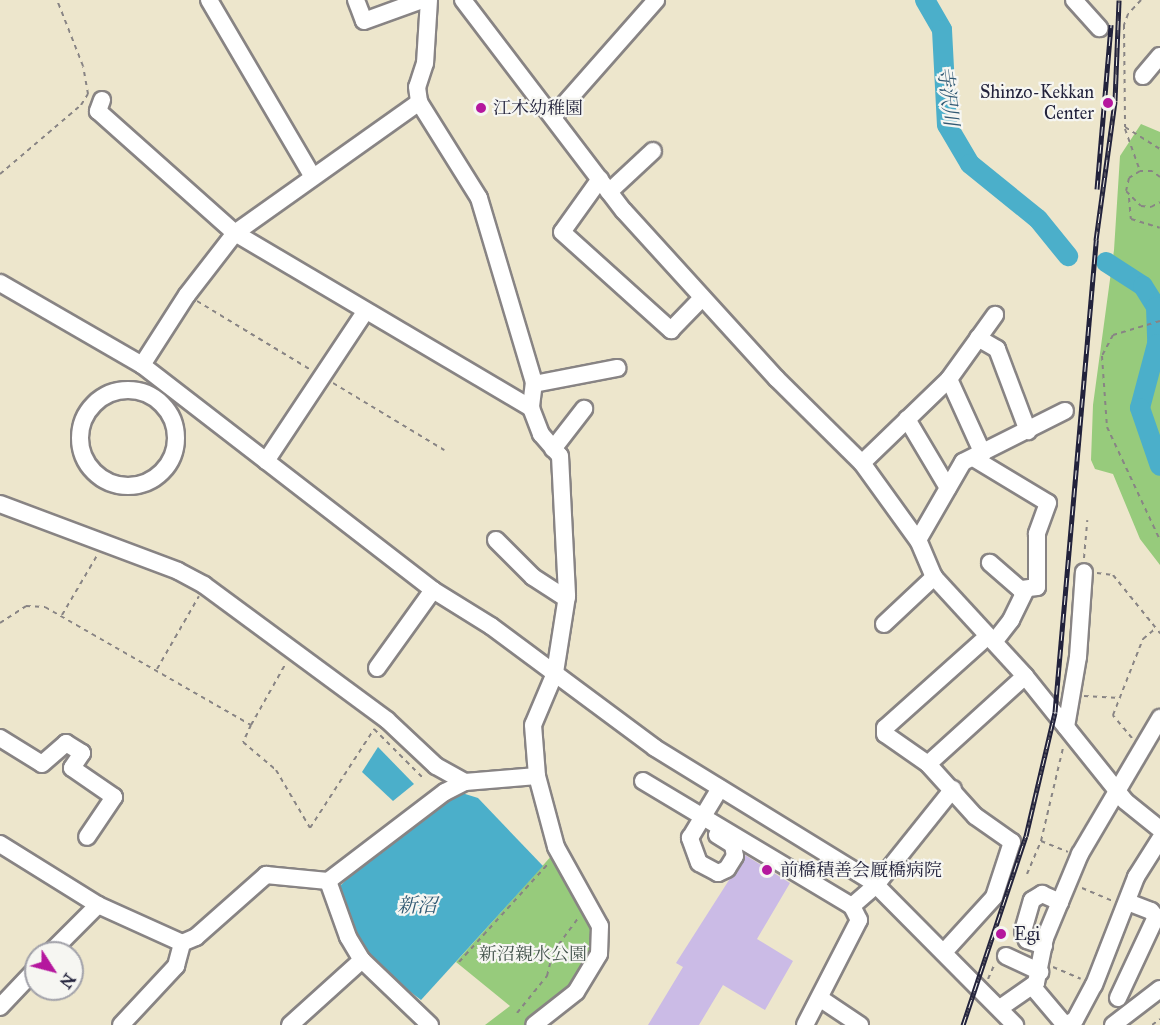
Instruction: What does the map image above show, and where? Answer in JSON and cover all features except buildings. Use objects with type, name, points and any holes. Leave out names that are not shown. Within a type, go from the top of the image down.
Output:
[{"type":"street","points":[[209,0],[313,177]]},
{"type":"street","points":[[356,0],[364,21],[422,0]]},
{"type":"street","points":[[429,0],[425,63],[417,87],[419,102],[479,198],[534,384],[531,408],[541,434],[560,456],[567,598],[555,673],[533,725],[537,776],[556,847],[600,926],[599,954],[576,992],[534,1025]]},
{"type":"street","points":[[463,0],[605,185],[701,299],[862,463],[920,545],[934,577],[1025,676],[1119,789],[1125,801],[1160,829]]},
{"type":"street","points":[[553,117],[656,0]]},
{"type":"street","points":[[1074,0],[1099,28]]},
{"type":"street","points":[[1143,76],[1160,56]]},
{"type":"street","points":[[102,100],[98,111],[235,233],[365,312],[531,408]]},
{"type":"street","points":[[142,365],[187,295],[235,233],[419,102]]},
{"type":"street","points":[[653,151],[605,185],[562,232],[670,330],[701,299]]},
{"type":"street","points":[[0,283],[142,365],[433,590],[555,673],[655,748],[876,885],[982,989],[1015,1025]]},
{"type":"street","points":[[266,461],[365,312]]},
{"type":"street","points":[[862,463],[949,379],[995,315]]},
{"type":"street","points":[[978,338],[997,349],[1028,431]]},
{"type":"street","points":[[534,384],[617,368]]},
{"type":"street","points":[[949,379],[979,456],[1048,502],[1037,534],[1037,587],[1020,589],[990,563]]},
{"type":"street","points":[[159,402],[170,387]]},
{"type":"street","points":[[132,390],[159,402],[170,414],[176,446],[160,474],[130,486],[99,477],[82,450],[80,435],[92,408],[103,398],[132,390]]},
{"type":"street","points":[[553,449],[584,409]]},
{"type":"street","points":[[920,545],[963,462],[1065,411]]},
{"type":"street","points":[[908,419],[948,488]]},
{"type":"street","points":[[920,545],[979,456]]},
{"type":"street","points":[[0,504],[178,571],[204,585],[387,720],[436,766],[465,782]]},
{"type":"street","points":[[496,540],[533,577],[567,598]]},
{"type":"street","points":[[1067,728],[1084,572]]},
{"type":"street","points":[[884,624],[934,577]]},
{"type":"street","points":[[944,952],[994,897],[1012,842],[975,816],[928,764],[885,734],[885,728],[991,639],[1026,589]]},
{"type":"street","points":[[377,668],[433,590]]},
{"type":"street","points":[[928,764],[1025,676]]},
{"type":"street","points":[[1000,1008],[1040,967],[1060,902],[1078,857],[1160,718]]},
{"type":"street","points":[[0,738],[42,765],[66,743],[82,753],[72,768],[114,797],[87,837]]},
{"type":"street","points":[[0,844],[98,905],[182,943],[196,937],[266,875],[328,881],[445,792],[465,782],[537,776]]},
{"type":"street","points":[[643,781],[700,820],[852,906],[859,920],[824,984],[821,999],[805,1025]]},
{"type":"street","points":[[700,820],[720,788]]},
{"type":"street","points":[[852,906],[876,885],[953,789]]},
{"type":"street","points":[[1060,902],[1042,894],[1032,900],[1023,931],[1065,1025],[1075,1020],[1095,985],[1136,877],[1160,839]]},
{"type":"street","points":[[328,881],[348,937],[362,960],[401,1002],[430,1025]]},
{"type":"street","points":[[1118,998],[1156,917],[1151,911],[1127,904]]},
{"type":"street","points":[[62,941],[98,905]]},
{"type":"street","points":[[121,1025],[176,966],[182,943]]},
{"type":"street","points":[[1002,955],[1040,967]]},
{"type":"street","points":[[290,1025],[362,960]]},
{"type":"street","points":[[0,1007],[24,982]]},
{"type":"street","points":[[1095,985],[1118,998],[1131,1012]]},
{"type":"street","points":[[1113,1025],[1160,990]]},
{"type":"street","points":[[821,999],[860,1025]]},
{"type":"path","points":[[0,174],[81,105],[88,94],[83,66],[57,0]]},
{"type":"path","points":[[1125,127],[1140,171]]},
{"type":"path","points":[[1160,177],[1152,171],[1140,171],[1129,178],[1131,219],[1160,228]]},
{"type":"path","points":[[1129,196],[1141,206],[1151,207],[1160,202]]},
{"type":"path","points":[[1160,321],[1113,335],[1102,356],[1107,427],[1160,540]]},
{"type":"path","points":[[1087,520],[1084,572],[1113,575],[1160,633]]},
{"type":"path","points":[[90,548],[107,555]]},
{"type":"path","points":[[62,615],[100,552]]},
{"type":"path","points":[[194,593],[207,601]]},
{"type":"path","points":[[157,670],[199,596]]},
{"type":"path","points":[[0,623],[35,605],[62,615],[251,725]]},
{"type":"path","points":[[1142,750],[1113,715],[1143,639],[1156,628]]},
{"type":"path","points":[[282,655],[296,666]]},
{"type":"path","points":[[288,659],[243,742],[276,770],[310,828],[374,729]]},
{"type":"path","points":[[1071,695],[1120,698]]},
{"type":"path","points":[[367,722],[423,778]]},
{"type":"path","points":[[1027,874],[1041,841],[1067,728]]},
{"type":"path","points":[[1041,841],[1078,857]]},
{"type":"path","points":[[459,962],[549,864],[553,868]]},
{"type":"path","points":[[1068,883],[1127,904]]},
{"type":"path","points":[[517,1013],[547,976],[553,952],[577,922],[578,908]]},
{"type":"path","points":[[982,989],[1002,955]]},
{"type":"path","points":[[1040,967],[1095,985]]},
{"type":"path","points":[[1152,1025],[1160,1019]]},
{"type":"green space","points":[[1141,124],[1160,132],[1160,565],[1140,539],[1113,474],[1095,469],[1091,460],[1093,405],[1114,250],[1120,156]]},
{"type":"green space","name":"新沼親水公園","points":[[554,853],[597,926],[593,954],[573,989],[528,1025],[485,1025],[510,1006],[456,962]]},
{"type":"water","points":[[378,747],[414,784],[393,801],[362,772]]},
{"type":"water","name":"新沼","points":[[462,793],[478,798],[543,866],[421,1000],[379,968],[361,946],[338,888],[370,856],[445,799]]},
{"type":"waterway","name":"寺沢川","points":[[925,0],[942,30],[947,125],[970,164],[1038,219],[1068,256]]},
{"type":"waterway","name":"寺沢川","points":[[1106,262],[1143,286],[1156,307],[1157,344],[1140,408],[1160,466]]},
{"type":"railway","points":[[963,1025],[1026,836],[1055,712],[1096,240],[1115,101],[1119,0]]},
{"type":"railway","points":[[1097,189],[1111,25]]},
{"type":"place","name":"Shinzo-Kekkan Center","points":[[1108,103]]},
{"type":"place","name":"江木幼稚園","points":[[481,108]]},
{"type":"place","name":"前橋積善会厩橋病院","points":[[767,870]]},
{"type":"place","name":"Egi","points":[[1001,934]]}]
